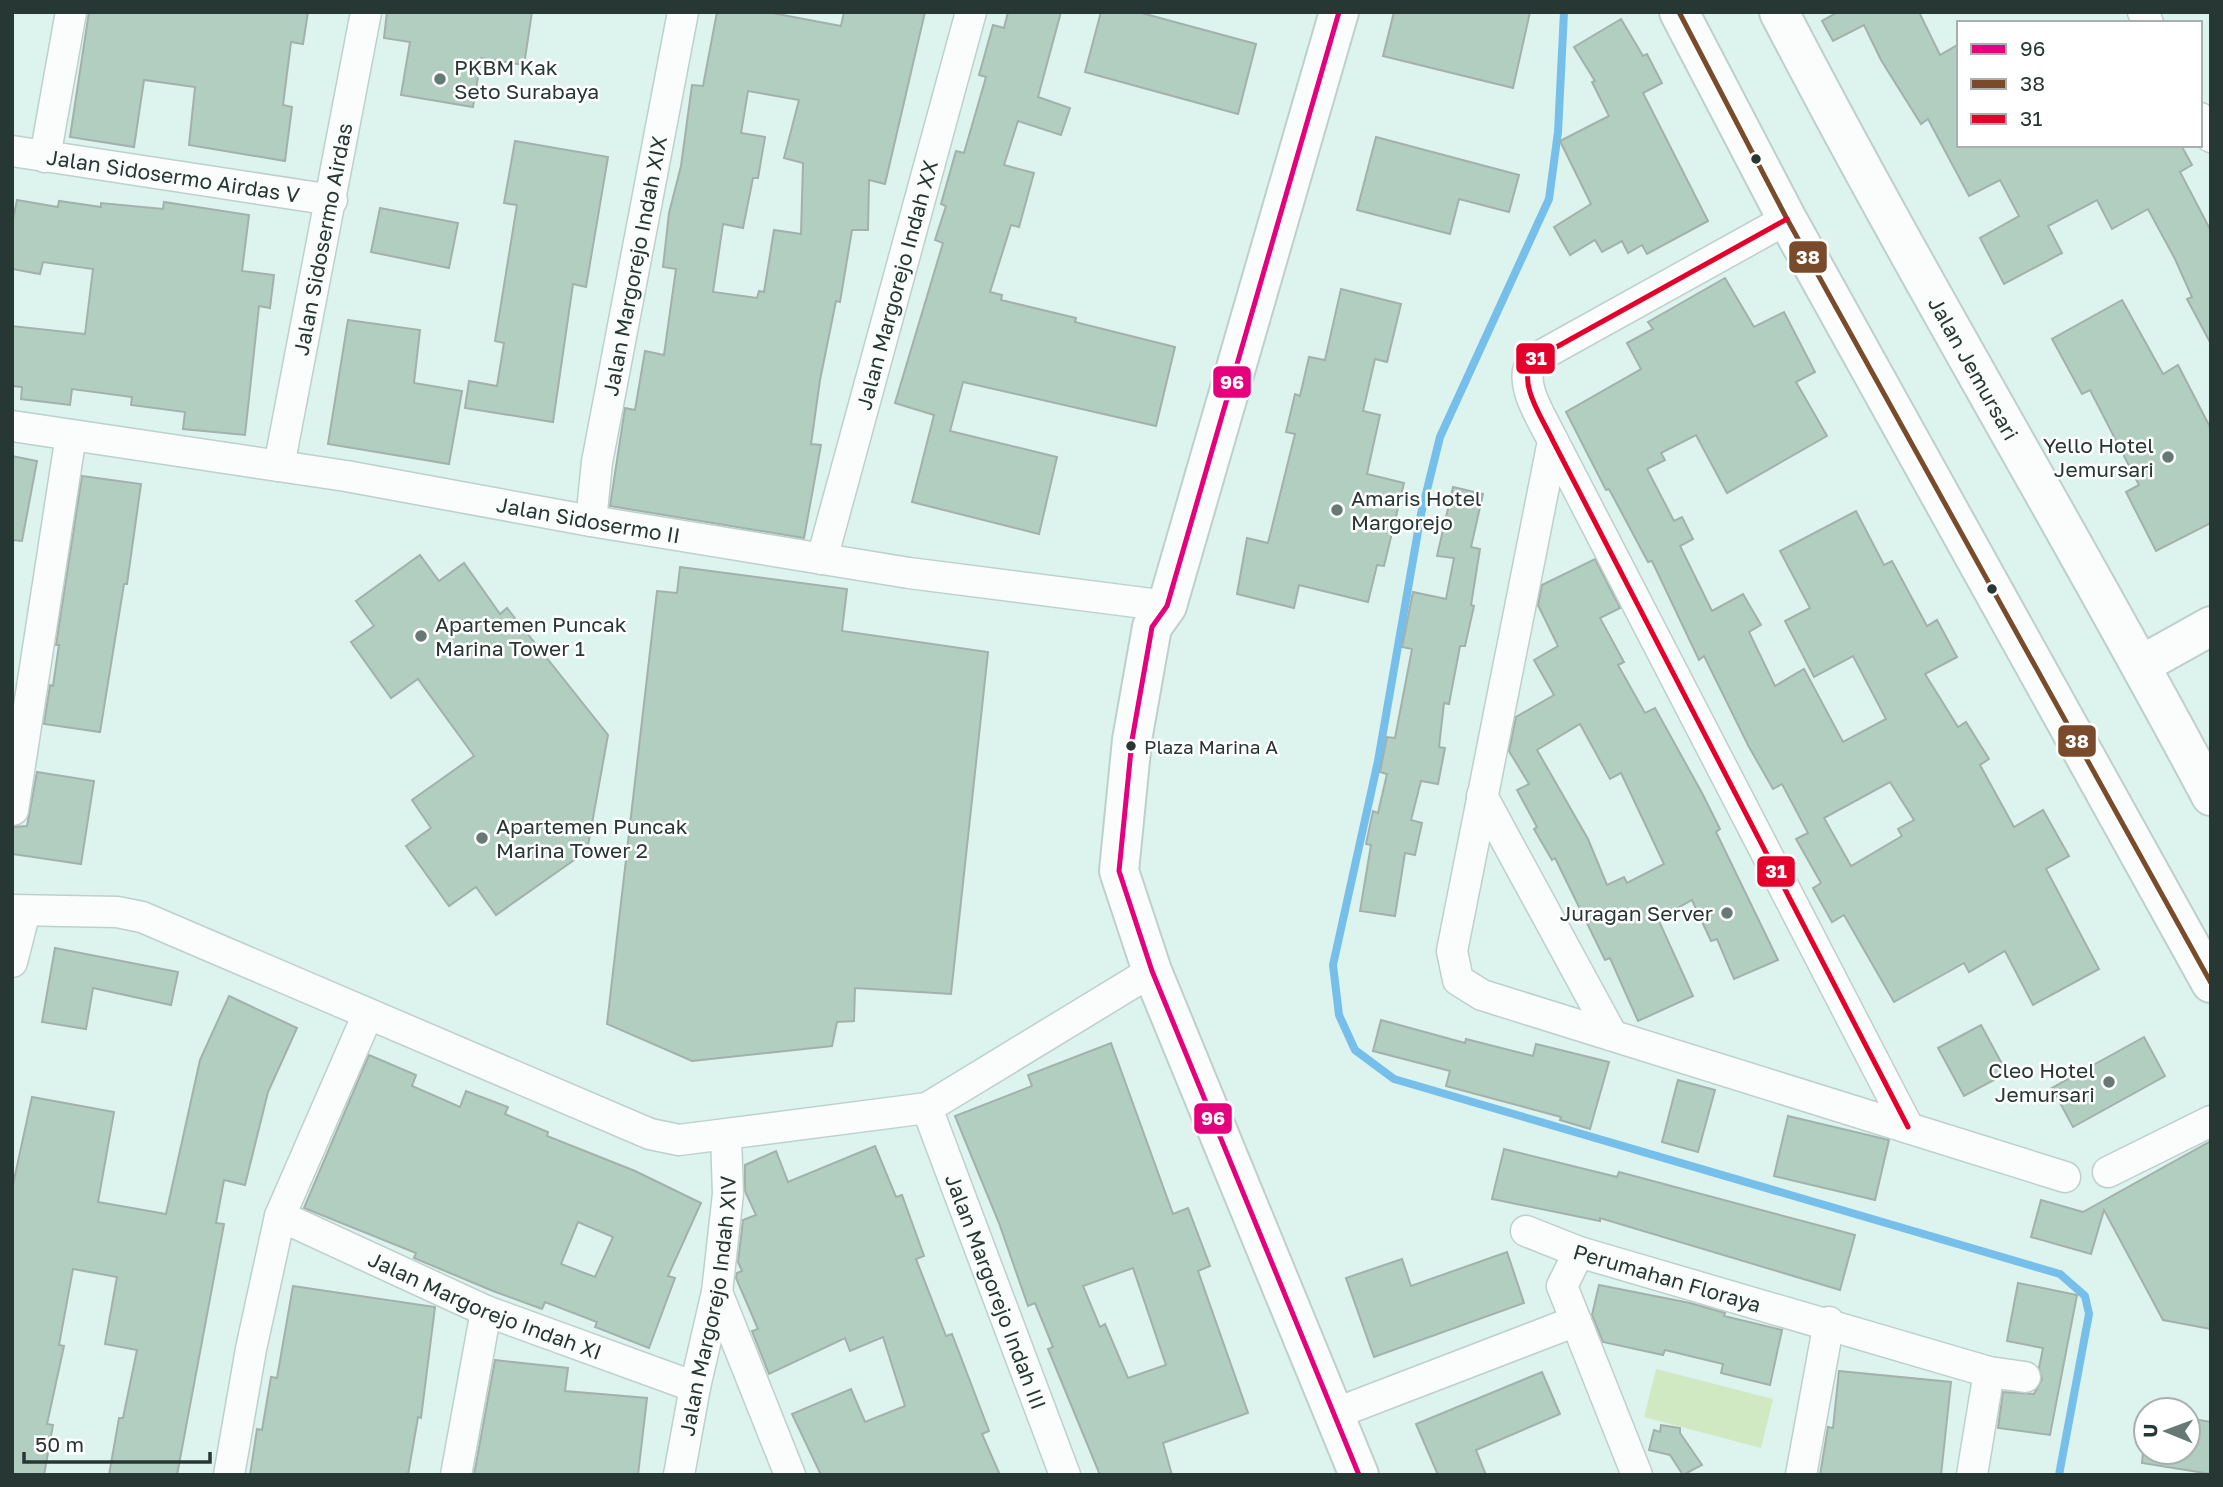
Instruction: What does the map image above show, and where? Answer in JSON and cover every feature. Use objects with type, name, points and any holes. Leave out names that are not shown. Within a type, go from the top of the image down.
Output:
[{"type":"main road","points":[[1339,12],[1167,606],[1152,627],[1123,806],[1119,871],[1152,971],[1359,1475]]},
{"type":"main road","points":[[1679,12],[1787,219],[2211,983]]},
{"type":"main road","name":"Jalan Jemursari","points":[[1779,12],[1832,114],[2141,665],[2211,796]]},
{"type":"main road","points":[[2141,665],[2211,626]]},
{"type":"street","points":[[45,157],[71,12]]},
{"type":"street","name":"Jalan Sidosermo Airdas","points":[[279,466],[366,12]]},
{"type":"street","name":"Jalan Margorejo Indah XIX","points":[[591,521],[597,462],[683,12]]},
{"type":"street","name":"Jalan Margorejo Indah XX","points":[[822,559],[971,12]]},
{"type":"street","points":[[2202,121],[2211,137]]},
{"type":"street","name":"Jalan Sidosermo Airdas V","points":[[12,151],[332,200]]},
{"type":"street","points":[[1787,219],[1533,359],[1526,371],[1528,384],[1553,441],[1908,1127]]},
{"type":"street","name":"Jalan Sidosermo II","points":[[12,426],[279,466],[909,573],[1167,606]]},
{"type":"street","points":[[13,810],[71,435]]},
{"type":"street","points":[[1553,441],[1452,951],[1458,980],[1482,995],[2065,1177]]},
{"type":"street","points":[[1482,796],[1612,1035]]},
{"type":"street","points":[[12,962],[19,911],[117,912],[142,917],[650,1134],[680,1140],[926,1108],[1152,971]]},
{"type":"street","points":[[229,1475],[251,1349],[280,1216],[368,1014]]},
{"type":"street","name":"Jalan Margorejo Indah III","points":[[926,1108],[1065,1475]]},
{"type":"street","points":[[2108,1172],[2211,1121]]},
{"type":"street","name":"Jalan Margorejo Indah XIV","points":[[679,1475],[695,1387],[717,1292],[728,1194],[726,1136]]},
{"type":"street","name":"Jalan Margorejo Indah XI","points":[[280,1216],[486,1311],[695,1387]]},
{"type":"street","points":[[1526,1231],[1578,1252]]},
{"type":"street","name":"Perumahan Floraya","points":[[1637,1475],[1562,1286],[1578,1252],[1829,1322],[1989,1372],[2025,1377]]},
{"type":"street","points":[[717,1292],[790,1475]]},
{"type":"street","points":[[456,1475],[486,1311]]},
{"type":"street","points":[[1334,1414],[1576,1321]]},
{"type":"street","points":[[1801,1475],[1829,1322]]},
{"type":"street","points":[[1972,1475],[1989,1372]]},
{"type":"green space","points":[[1656,1369],[1773,1399],[1761,1448],[1644,1417]]},
{"type":"building","points":[[89,12],[308,12],[303,44],[291,42],[283,105],[292,107],[285,161],[189,145],[195,87],[144,80],[134,147],[70,137]]},
{"type":"building","points":[[387,12],[532,12],[524,65],[481,58],[473,107],[401,95],[410,42],[384,38]]},
{"type":"building","points":[[717,12],[767,12],[841,26],[844,12],[925,12],[885,184],[869,180],[868,230],[852,230],[840,302],[836,301],[820,380],[811,444],[821,445],[804,538],[610,506],[625,408],[635,410],[645,351],[664,355],[676,269],[663,267],[669,213],[681,166],[692,85],[703,86]],"holes":[[[748,91],[799,100],[784,158],[803,163],[801,234],[774,230],[764,292],[759,291],[757,298],[713,292],[723,224],[743,228],[753,178],[758,178],[765,137],[741,133]]]},
{"type":"building","points":[[1008,12],[1061,12],[1038,97],[1070,108],[1061,135],[1018,121],[1004,165],[1034,173],[1019,227],[1011,225],[990,292],[1002,295],[1001,300],[1076,318],[1075,322],[1175,347],[1156,426],[963,382],[950,431],[1057,457],[1039,534],[912,502],[934,415],[895,403],[943,243],[935,240],[946,206],[941,204],[956,151],[964,153],[986,77],[979,75],[993,25],[1004,28]]},
{"type":"building","points":[[1101,12],[1138,12],[1256,44],[1238,114],[1085,72]]},
{"type":"building","points":[[1394,12],[1530,12],[1513,88],[1383,56]]},
{"type":"building","points":[[1838,12],[1919,12],[1940,55],[1957,45],[1957,147],[2182,147],[2192,165],[2180,172],[2211,231],[2211,344],[2187,299],[2192,297],[2175,259],[2148,209],[2112,229],[2097,200],[2048,226],[2062,253],[2004,284],[1980,238],[2019,216],[2000,180],[1969,196],[1928,119],[1921,124],[1881,60],[1864,25],[1833,41],[1822,21]]},
{"type":"building","points":[[1621,19],[1643,56],[1647,54],[1662,83],[1643,93],[1708,221],[1647,254],[1642,245],[1628,253],[1622,241],[1602,252],[1595,240],[1570,255],[1554,227],[1591,204],[1560,141],[1609,116],[1592,82],[1595,81],[1574,47]]},
{"type":"building","points":[[1376,137],[1519,175],[1509,212],[1459,199],[1450,234],[1357,210]]},
{"type":"building","points":[[515,141],[608,157],[586,287],[573,284],[553,422],[465,408],[469,381],[497,386],[504,343],[495,341],[517,205],[504,203]]},
{"type":"building","points":[[17,200],[58,207],[59,201],[101,207],[101,203],[163,209],[164,202],[249,215],[242,271],[274,275],[270,308],[259,306],[245,435],[183,429],[185,412],[131,405],[132,397],[72,389],[70,405],[21,399],[22,387],[12,386],[12,326],[85,334],[93,269],[43,262],[40,274],[12,269],[12,224]]},
{"type":"building","points":[[380,208],[458,223],[449,268],[371,252]]},
{"type":"building","points":[[1725,278],[1754,327],[1784,312],[1815,372],[1796,382],[1827,436],[1727,493],[1696,435],[1661,453],[1665,460],[1647,469],[1674,521],[1682,517],[1693,539],[1680,546],[1712,611],[1743,594],[1761,625],[1749,632],[1775,686],[1804,669],[1843,742],[1886,719],[1853,656],[1814,677],[1785,621],[1810,608],[1780,551],[1856,511],[1884,565],[1892,561],[1927,626],[1937,620],[1957,657],[1925,674],[1958,727],[1966,722],[1989,759],[1980,765],[2014,827],[2043,810],[2069,856],[2046,869],[2099,969],[2033,1005],[2005,951],[1969,972],[1964,963],[1894,1002],[1844,915],[1832,922],[1813,888],[1821,883],[1796,839],[1808,833],[1782,784],[1773,789],[1704,656],[1699,660],[1652,561],[1648,562],[1609,489],[1606,490],[1566,412],[1641,369],[1627,343],[1653,329],[1648,322]],"holes":[[[1890,782],[1914,820],[1898,829],[1902,836],[1851,866],[1824,818]]]},
{"type":"building","points":[[1341,289],[1401,304],[1387,362],[1375,359],[1363,411],[1380,415],[1367,474],[1404,483],[1384,566],[1377,565],[1368,602],[1299,585],[1294,608],[1237,594],[1247,538],[1268,543],[1295,434],[1286,432],[1295,394],[1300,396],[1309,357],[1325,360]]},
{"type":"building","name":"Yello Hotel Jemursari","points":[[2122,300],[2163,374],[2178,365],[2211,429],[2211,523],[2156,551],[2126,492],[2139,485],[2090,390],[2082,394],[2052,339]]},
{"type":"building","points":[[348,320],[420,330],[414,383],[462,391],[449,464],[328,444]]},
{"type":"building","points":[[12,456],[37,461],[22,541],[12,540]]},
{"type":"building","points":[[82,476],[141,484],[127,584],[124,584],[100,732],[44,724],[50,685],[53,686],[59,645],[56,645]]},
{"type":"building","points":[[1453,487],[1483,494],[1471,547],[1480,549],[1471,605],[1474,606],[1465,646],[1460,646],[1449,704],[1444,703],[1439,747],[1445,748],[1438,784],[1421,781],[1411,820],[1422,823],[1415,855],[1405,853],[1395,916],[1360,911],[1371,845],[1366,844],[1373,811],[1378,813],[1387,774],[1380,772],[1387,737],[1395,738],[1412,649],[1402,647],[1413,592],[1446,599],[1454,558],[1437,556]]},
{"type":"building","points":[[420,555],[439,581],[464,563],[500,614],[507,608],[608,735],[587,851],[496,915],[476,887],[449,906],[406,846],[431,828],[412,800],[474,756],[418,679],[391,698],[351,642],[374,626],[356,601]]},
{"type":"building","points":[[1595,559],[1620,608],[1600,618],[1624,662],[1618,665],[1645,713],[1655,708],[1702,793],[1720,829],[1716,832],[1778,960],[1734,979],[1717,939],[1711,941],[1692,900],[1658,919],[1693,996],[1638,1021],[1610,958],[1605,960],[1555,858],[1552,860],[1534,829],[1537,827],[1517,790],[1529,784],[1509,751],[1516,717],[1554,695],[1534,660],[1558,646],[1538,605],[1542,585]],"holes":[[[1580,724],[1610,779],[1621,773],[1664,864],[1627,883],[1624,877],[1607,885],[1588,839],[1537,750]]]},
{"type":"building","points":[[680,567],[847,589],[842,631],[988,652],[951,994],[855,988],[854,1021],[837,1022],[832,1046],[692,1061],[607,1024],[657,591],[677,593]]},
{"type":"building","points":[[37,772],[94,781],[81,864],[12,854],[12,827],[27,826]]},
{"type":"building","points":[[55,948],[178,972],[171,1005],[93,988],[86,1029],[42,1022]]},
{"type":"building","points":[[229,996],[297,1028],[268,1092],[245,1185],[224,1180],[216,1223],[224,1224],[177,1475],[109,1475],[119,1418],[123,1418],[137,1350],[105,1344],[117,1277],[73,1269],[59,1345],[64,1346],[47,1424],[53,1425],[44,1475],[12,1475],[12,1189],[32,1097],[114,1112],[98,1202],[166,1214],[200,1060]]},
{"type":"building","points":[[1381,1020],[1465,1043],[1466,1039],[1533,1056],[1536,1044],[1609,1062],[1590,1129],[1560,1120],[1561,1117],[1446,1086],[1450,1071],[1373,1051]]},
{"type":"building","points":[[1981,1025],[2007,1073],[1964,1096],[1938,1048]]},
{"type":"building","name":"Cleo Hotel Jemursari","points":[[2144,1037],[2165,1076],[2073,1127],[2052,1088]]},
{"type":"building","points":[[1111,1043],[1173,1214],[1188,1208],[1210,1266],[1198,1271],[1248,1413],[1163,1443],[1172,1475],[1100,1475],[1048,1349],[1053,1347],[1035,1303],[1028,1306],[999,1223],[955,1116],[1032,1086],[1028,1075]],"holes":[[[1133,1268],[1166,1365],[1128,1378],[1105,1324],[1100,1327],[1083,1286]]]},
{"type":"building","points":[[369,1055],[416,1075],[412,1086],[460,1107],[466,1091],[508,1107],[505,1114],[548,1132],[547,1136],[635,1171],[701,1203],[668,1276],[675,1278],[649,1348],[595,1327],[597,1322],[545,1302],[542,1309],[493,1291],[414,1258],[416,1253],[304,1208]],"holes":[[[578,1222],[613,1237],[595,1277],[561,1264]]]},
{"type":"building","points":[[1678,1080],[1715,1090],[1698,1152],[1662,1142]]},
{"type":"building","points":[[1788,1116],[1889,1140],[1875,1200],[1774,1176]]},
{"type":"building","points":[[2211,1141],[2211,1329],[2163,1320],[2104,1210],[2091,1254],[2031,1237],[2041,1200],[2083,1212]]},
{"type":"building","points":[[875,1146],[896,1197],[902,1195],[924,1256],[916,1259],[946,1336],[952,1334],[989,1431],[982,1434],[1000,1475],[821,1475],[792,1414],[851,1389],[865,1422],[905,1406],[883,1337],[850,1351],[845,1338],[769,1374],[752,1331],[758,1329],[736,1278],[737,1273],[742,1271],[738,1262],[743,1220],[756,1215],[745,1191],[745,1165],[776,1151],[788,1182]]},
{"type":"building","points":[[1504,1149],[1617,1177],[1619,1172],[1855,1235],[1840,1290],[1600,1218],[1600,1221],[1492,1199]]},
{"type":"building","points":[[1507,1252],[1524,1303],[1374,1357],[1346,1278],[1402,1259],[1411,1286]]},
{"type":"building","points":[[2018,1283],[2077,1295],[2050,1435],[1998,1428],[2003,1392],[2034,1394],[2042,1379],[2039,1368],[2043,1348],[2007,1341]]},
{"type":"building","points":[[1599,1285],[1690,1303],[1725,1313],[1724,1316],[1782,1330],[1770,1385],[1721,1373],[1723,1364],[1665,1350],[1663,1355],[1603,1342],[1592,1315]]},
{"type":"building","points":[[293,1286],[435,1307],[421,1418],[418,1417],[408,1475],[250,1475],[257,1429],[262,1430],[271,1377],[277,1378]]},
{"type":"building","points":[[495,1360],[568,1368],[565,1391],[647,1398],[638,1475],[474,1475]]},
{"type":"building","points":[[1839,1371],[1951,1382],[1941,1475],[1820,1475],[1828,1427],[1833,1428]]},
{"type":"building","points":[[1542,1372],[1560,1414],[1476,1450],[1486,1475],[1438,1475],[1416,1424]]},
{"type":"building","points":[[2202,1420],[2211,1422],[2211,1474],[2161,1466],[2202,1466]]},
{"type":"building","points":[[1661,1425],[1680,1428],[1680,1433],[1702,1465],[1683,1475],[1670,1455],[1649,1450],[1654,1430],[1660,1432]]},
{"type":"waterway","points":[[1564,12],[1558,132],[1549,199],[1440,437],[1421,514],[1378,761],[1333,965],[1339,1015],[1355,1050],[1394,1079],[2060,1274],[2085,1296],[2089,1314],[2059,1475]]},
{"type":"transit line","name":"96","points":[[1339,12],[1167,606],[1152,627],[1132,740],[1119,871],[1152,971],[1359,1475]]},
{"type":"transit line","name":"38","points":[[1679,12],[1787,219],[2211,983]]},
{"type":"transit line","name":"31","points":[[1787,219],[1533,360],[1529,369],[1529,389],[1538,412],[1908,1127]]},
{"type":"place","name":"PKBM Kak Seto Surabaya","points":[[440,79]]},
{"type":"place","name":"Yello Hotel Jemursari","points":[[2168,457]]},
{"type":"place","name":"Amaris Hotel Margorejo","points":[[1337,510]]},
{"type":"place","name":"Apartemen Puncak Marina Tower 1","points":[[421,636]]},
{"type":"place","name":"Plaza Marina A","points":[[1131,746]]},
{"type":"place","name":"Apartemen Puncak Marina Tower 2","points":[[482,838]]},
{"type":"place","name":"Juragan Server","points":[[1727,913]]},
{"type":"place","name":"Cleo Hotel Jemursari","points":[[2109,1082]]}]
